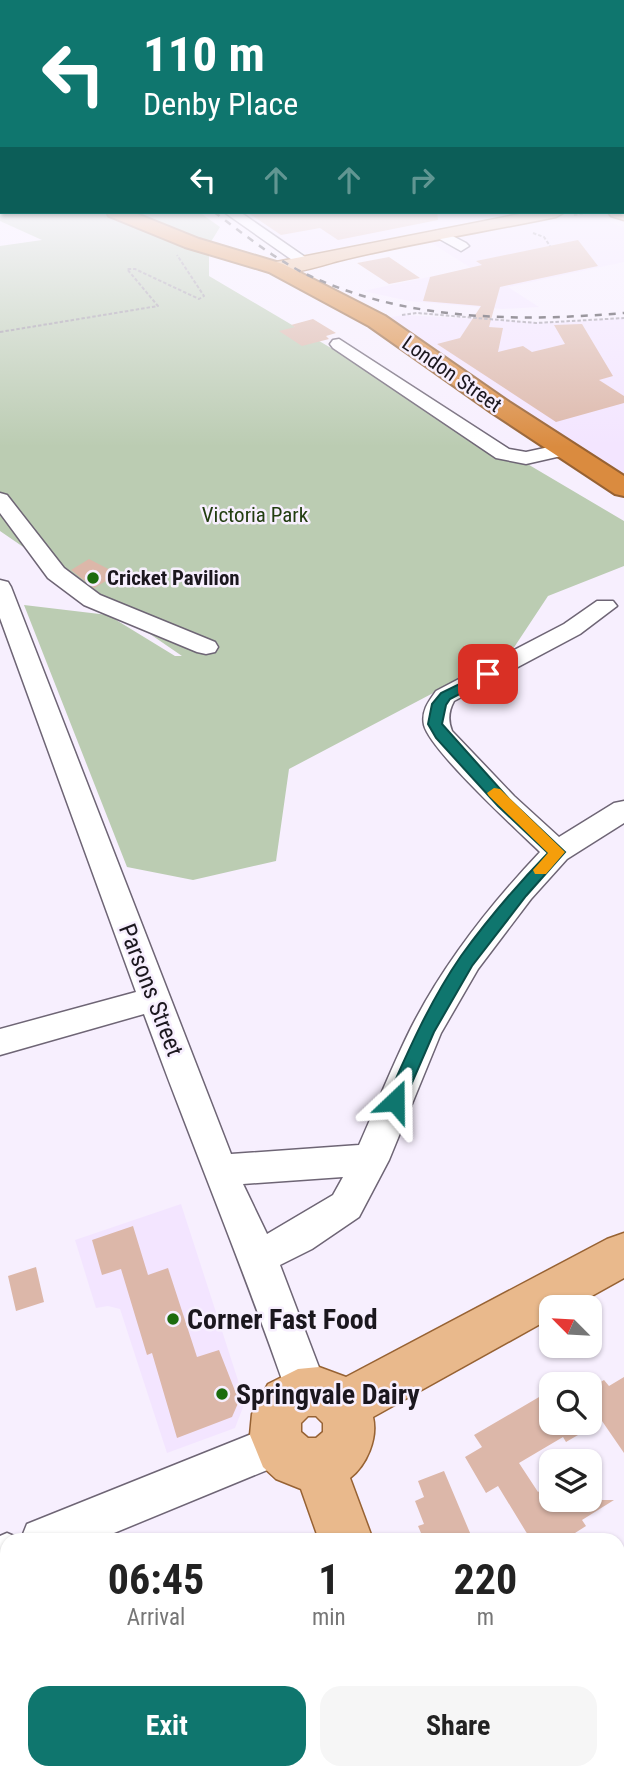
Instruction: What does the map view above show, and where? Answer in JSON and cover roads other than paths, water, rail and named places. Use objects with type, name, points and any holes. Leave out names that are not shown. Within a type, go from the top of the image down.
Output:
[{"type":"highway","points":[[278,280],[330,298]]},
{"type":"highway","name":"London Street","points":[[308,280],[330,298],[377,321],[563,450],[619,480]]},
{"type":"main road","points":[[299,1454],[330,1460],[347,1442],[350,1430],[348,1417],[325,1399],[624,1254]]},
{"type":"main road","points":[[299,1454],[342,1533]]},
{"type":"street","points":[[339,344],[503,454],[526,458],[563,450]]},
{"type":"street","points":[[0,499],[56,573],[92,600],[206,646]]},
{"type":"street","name":"Parsons Street","points":[[0,587],[219,1170],[325,1399]]},
{"type":"street","points":[[557,852],[503,802],[441,735],[435,724],[436,713],[445,696],[572,629],[605,606]]},
{"type":"street","points":[[258,1257],[299,1237],[346,1206],[371,1160],[426,1031],[467,961],[520,892],[557,852],[624,810]]},
{"type":"street","points":[[0,1042],[154,999]]},
{"type":"street","points":[[219,1170],[371,1160]]},
{"type":"street","points":[[64,1533],[299,1454]]},
{"type":"railway","points":[[320,280],[384,302],[463,315],[544,317],[624,313]]},
{"type":"place","name":"Cricket Pavilion","points":[[93,578]]},
{"type":"place","name":"Corner Fast Food","points":[[173,1319]]},
{"type":"place","name":"Springvale Dairy","points":[[222,1394]]},
{"type":"park label","name":"Victoria Park","points":[[255,515]]}]
